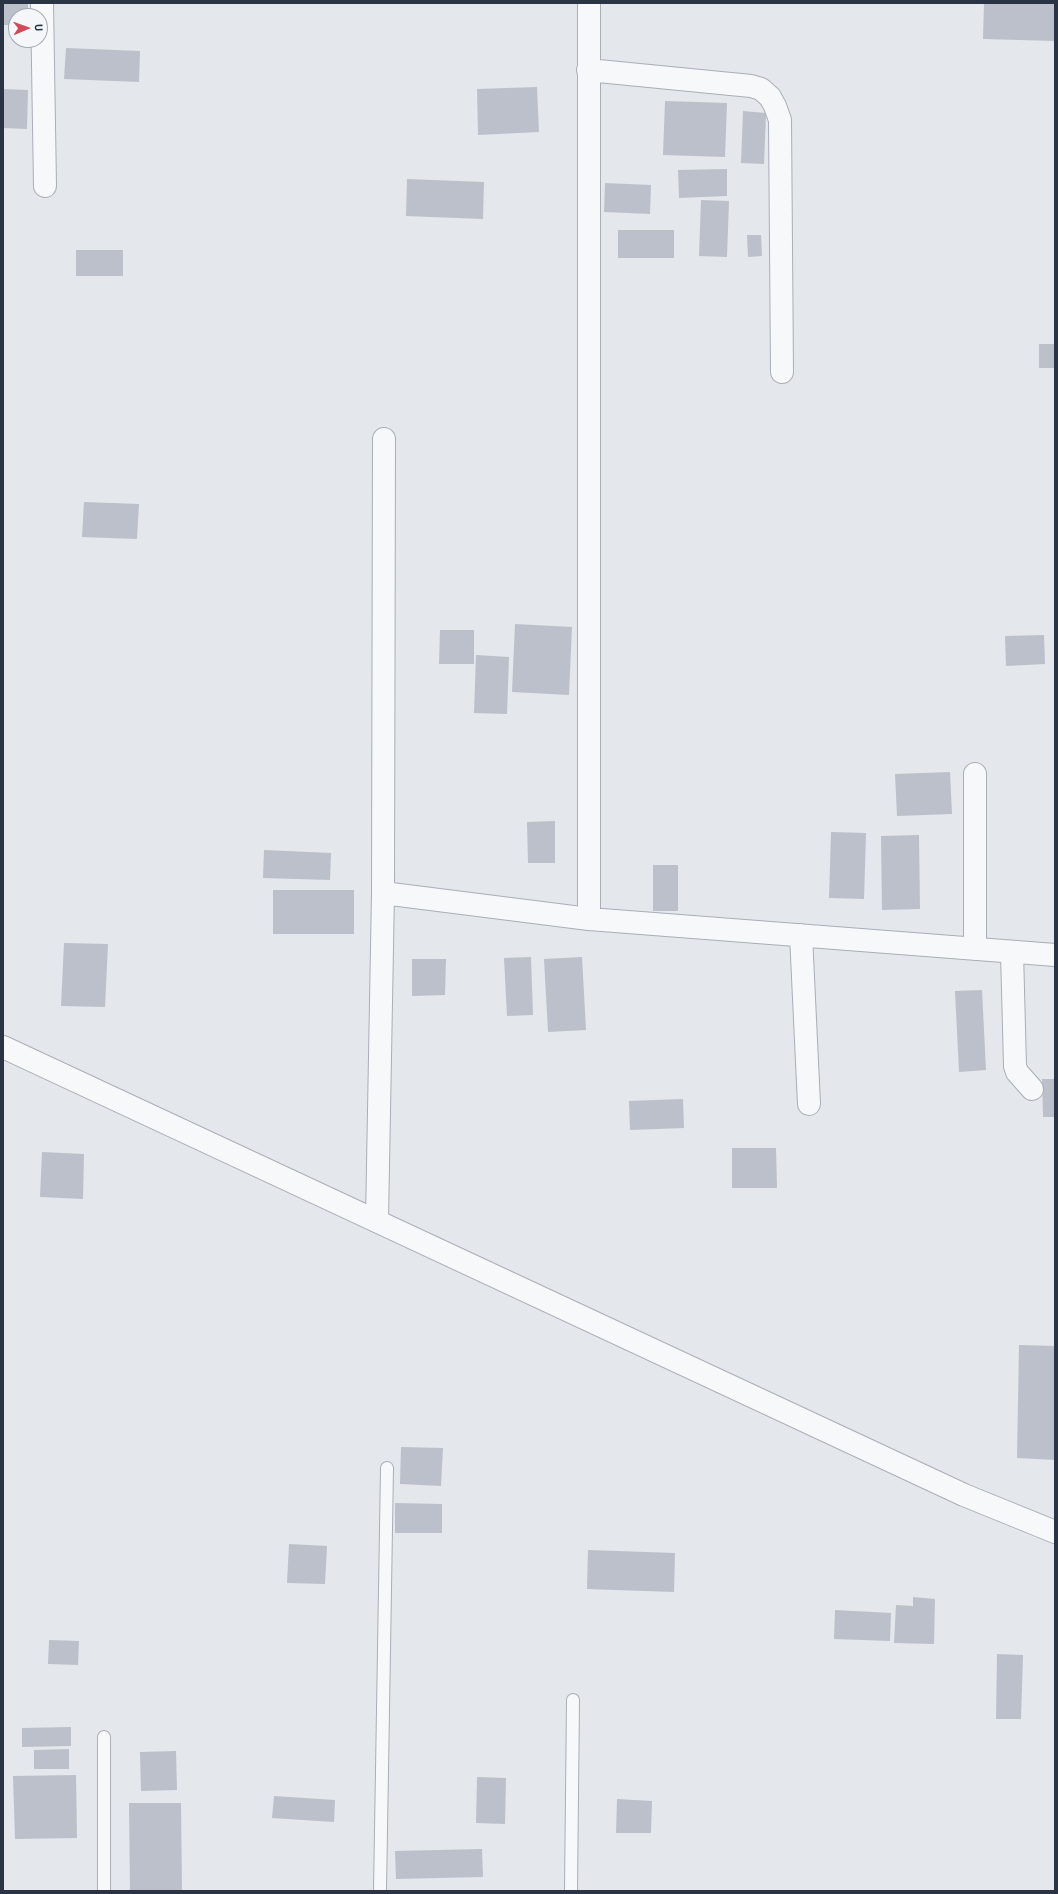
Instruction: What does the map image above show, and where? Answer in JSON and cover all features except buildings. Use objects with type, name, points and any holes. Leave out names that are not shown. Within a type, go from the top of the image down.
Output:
[{"type":"street","points":[[42,3],[45,186]]},
{"type":"street","points":[[589,3],[589,919]]},
{"type":"street","points":[[588,70],[751,86],[761,89],[770,97],[780,120],[782,372]]},
{"type":"street","points":[[376,1220],[382,893],[384,439]]},
{"type":"street","points":[[975,774],[975,949]]},
{"type":"street","points":[[382,893],[589,919],[1055,955]]},
{"type":"street","points":[[801,936],[809,1104]]},
{"type":"street","points":[[1012,952],[1015,1066],[1016,1072],[1032,1089]]},
{"type":"street","points":[[3,1047],[957,1492],[1055,1532]]},
{"type":"lane","points":[[380,1891],[387,1468]]},
{"type":"lane","points":[[571,1891],[573,1700]]},
{"type":"lane","points":[[104,1737],[104,1891]]}]
